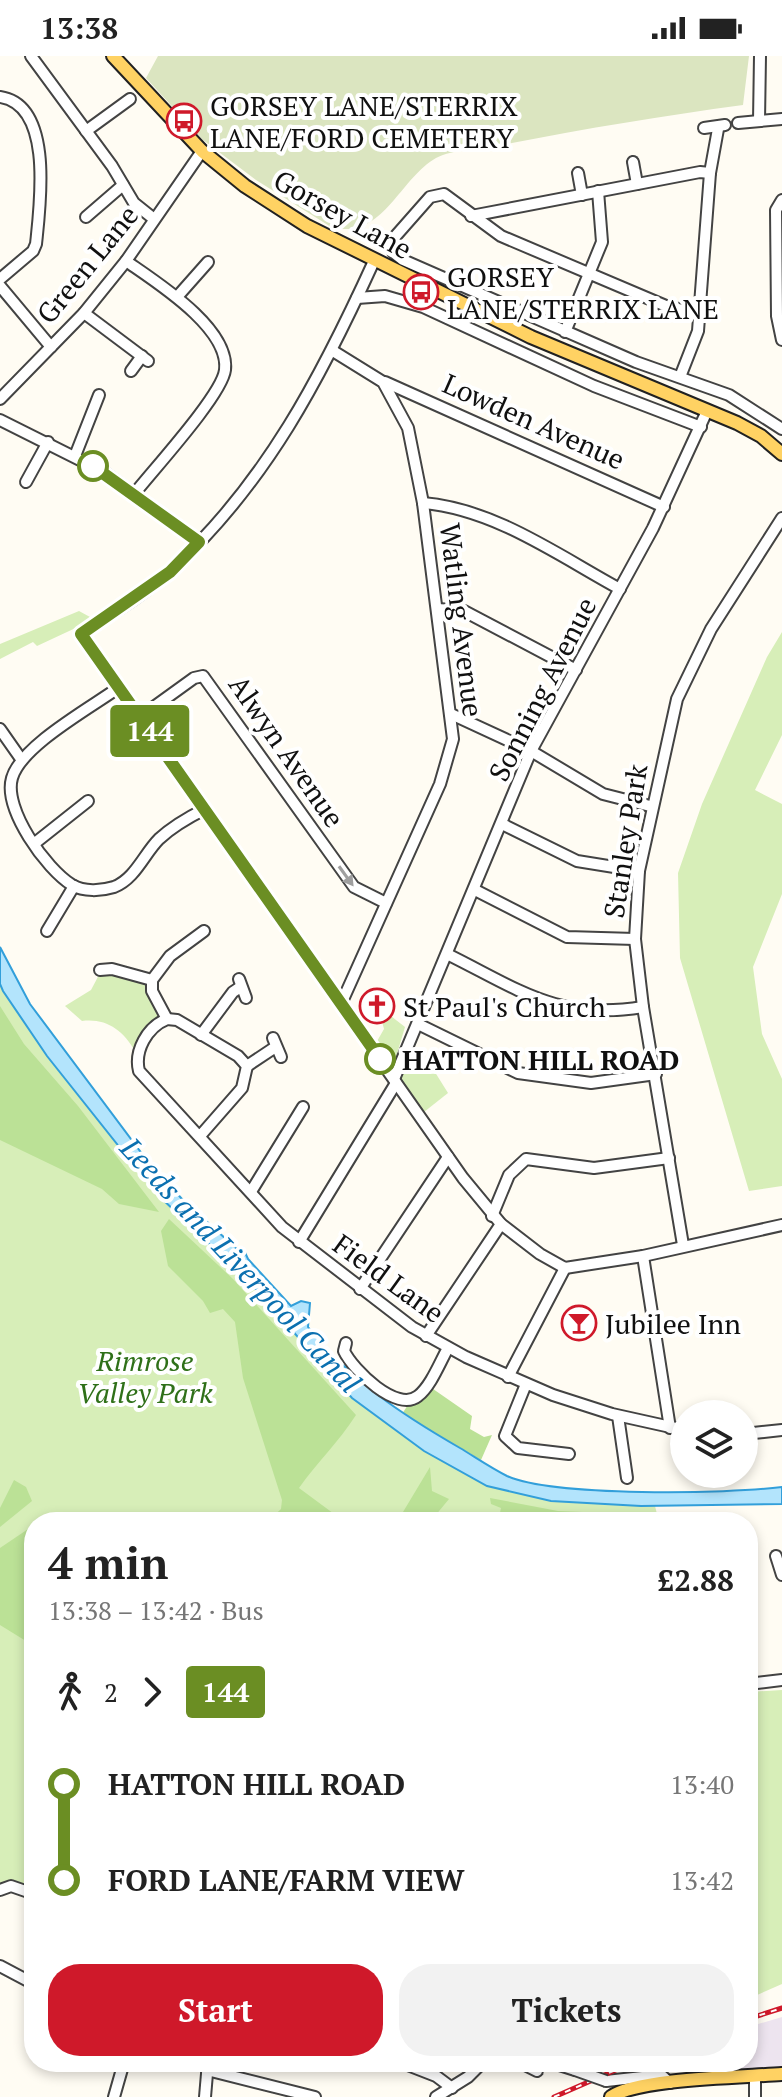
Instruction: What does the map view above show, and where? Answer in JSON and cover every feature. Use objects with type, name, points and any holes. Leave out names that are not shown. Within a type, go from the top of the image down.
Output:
[{"type":"main road","name":"Gorsey Lane","points":[[113,56],[202,151],[275,207],[374,261],[570,355],[721,416],[761,436],[782,454]]},
{"type":"main road","points":[[612,2096],[670,2083],[782,2074]]},
{"type":"street","points":[[31,56],[134,203],[154,219]]},
{"type":"street","points":[[759,121],[760,56]]},
{"type":"street","points":[[0,97],[22,110],[35,125],[40,157],[36,244],[33,251],[0,279]]},
{"type":"street","points":[[86,131],[130,99]]},
{"type":"street","points":[[738,123],[782,119]]},
{"type":"street","points":[[680,377],[698,331],[710,173],[722,127],[704,128]]},
{"type":"street","name":"Green Lane","points":[[0,399],[84,313],[126,261],[202,151]]},
{"type":"street","points":[[633,162],[637,184]]},
{"type":"street","points":[[578,173],[582,195]]},
{"type":"street","points":[[471,216],[710,173]]},
{"type":"street","points":[[86,217],[123,185]]},
{"type":"street","points":[[565,332],[590,274],[603,233],[598,191]]},
{"type":"street","name":"Gorsey Lane","points":[[471,216],[450,197],[433,195],[395,235],[392,247],[403,260],[565,332],[729,395],[782,429]]},
{"type":"street","points":[[782,200],[776,210],[777,316],[782,340]]},
{"type":"street","points":[[501,236],[500,222],[504,210]]},
{"type":"street","points":[[471,216],[501,236],[679,311],[700,314]]},
{"type":"street","points":[[126,261],[177,297],[215,338],[223,352],[225,373],[214,394],[135,493]]},
{"type":"street","points":[[374,261],[333,351],[300,412],[260,471],[170,572],[81,634],[448,1157],[496,1220],[565,1268],[643,1256],[782,1225]]},
{"type":"street","points":[[177,297],[208,262]]},
{"type":"street","points":[[0,286],[51,347]]},
{"type":"street","points":[[357,298],[385,296],[423,307],[594,386],[701,427]]},
{"type":"street","points":[[84,313],[145,358],[131,371]]},
{"type":"street","name":"Watling Avenue","points":[[333,351],[383,382],[408,428],[423,503],[453,739],[440,784],[341,1004]]},
{"type":"street","name":"Lowden Avenue","points":[[383,382],[664,507]]},
{"type":"street","points":[[75,456],[99,395]]},
{"type":"street","points":[[721,416],[729,395]]},
{"type":"street","name":"Sonning Avenue","points":[[299,1242],[395,1081],[531,751],[664,507],[707,411]]},
{"type":"street","points":[[0,420],[75,456],[135,493],[199,542]]},
{"type":"street","points":[[26,482],[48,442]]},
{"type":"street","points":[[423,503],[455,508],[513,530],[620,589]]},
{"type":"street","name":"Stanley Park","points":[[683,1245],[643,1007],[635,939],[639,871],[669,726],[696,657],[782,518]]},
{"type":"street","points":[[438,609],[464,611],[576,670]]},
{"type":"street","name":"Alwyn Avenue","points":[[140,717],[194,678],[203,676],[354,887],[386,903]]},
{"type":"street","points":[[118,688],[21,759],[12,778],[10,796],[15,816],[58,873],[74,886],[96,891],[116,886],[134,873],[162,836],[205,809]]},
{"type":"street","points":[[451,714],[531,751],[603,794],[650,806]]},
{"type":"street","points":[[0,729],[21,759]]},
{"type":"street","points":[[35,843],[88,801]]},
{"type":"street","points":[[502,824],[577,861],[639,871]]},
{"type":"street","points":[[47,931],[74,886]]},
{"type":"street","points":[[475,890],[567,937],[635,939]]},
{"type":"street","points":[[204,931],[170,956],[152,980],[152,991],[167,1019],[177,1020],[238,1056],[247,1066]]},
{"type":"street","points":[[447,954],[552,1005],[609,1012],[643,1007]]},
{"type":"street","points":[[100,970],[112,969],[152,980]]},
{"type":"street","points":[[201,1035],[223,1003],[241,988]]},
{"type":"street","name":"Field Lane","points":[[167,1019],[152,1029],[136,1061],[139,1071],[299,1242],[426,1336],[448,1348],[526,1384],[618,1416],[670,1428]]},
{"type":"street","points":[[418,1024],[518,1073],[591,1083],[656,1074]]},
{"type":"street","points":[[200,1136],[242,1088],[247,1066],[276,1048]]},
{"type":"street","points":[[252,1190],[303,1107]]},
{"type":"street","points":[[360,1289],[448,1157]]},
{"type":"street","points":[[426,1336],[496,1220],[509,1175],[526,1159],[594,1168],[669,1158]]},
{"type":"street","points":[[643,1256],[670,1428]]},
{"type":"street","points":[[508,1377],[565,1268]]},
{"type":"street","points":[[346,1343],[344,1351],[357,1372],[390,1396],[406,1401],[416,1399],[423,1391],[448,1348]]},
{"type":"street","points":[[526,1384],[505,1436],[518,1448],[569,1454]]},
{"type":"street","points":[[618,1416],[627,1478]]},
{"type":"street","points":[[758,1433],[782,1430]]},
{"type":"street","points":[[776,1556],[782,1575]]},
{"type":"street","points":[[758,1683],[782,1680]]},
{"type":"street","points":[[0,1890],[11,1886],[24,1891]]},
{"type":"street","points":[[0,1966],[24,1979]]},
{"type":"street","points":[[114,2097],[121,2072]]},
{"type":"street","points":[[205,2097],[207,2072]]},
{"type":"street","points":[[229,2072],[315,2097]]},
{"type":"street","points":[[426,2072],[452,2088]]},
{"type":"street","points":[[436,2097],[471,2072]]},
{"type":"street","points":[[581,2072],[606,2081],[661,2075],[670,2083]]},
{"type":"street","points":[[755,2076],[755,2097]]},
{"type":"shaded area","points":[[782,2017],[782,2067],[758,2068],[758,2024]]},
{"type":"green space","points":[[158,56],[749,56],[743,105],[443,155],[423,168],[377,217],[349,229],[331,227],[256,180],[203,140],[146,78]]},
{"type":"green space","points":[[79,611],[90,617],[82,625],[37,646],[33,642],[0,659],[0,644]]},
{"type":"green space","points":[[782,632],[782,735],[755,790],[782,804],[782,894],[753,967],[762,1034],[782,1079],[782,1186],[749,1191],[680,958],[678,873],[702,804],[767,657]]},
{"type":"green space","name":"Rimrose Valley Park","points":[[0,967],[141,1163],[347,1384],[495,1480],[653,1498],[656,1512],[24,1512],[24,1890],[0,1884]]},
{"type":"green space","points":[[100,973],[148,982],[161,1016],[135,1051],[113,1027],[99,1021],[82,1021],[65,1006],[91,990]]},
{"type":"green space","points":[[0,1006],[24,1044],[78,1106],[159,1212],[119,1204],[102,1189],[0,1140]]},
{"type":"green space","points":[[387,1013],[405,1027],[396,1057],[388,1061],[376,1043],[384,1029],[381,1017]]},
{"type":"green space","points":[[410,1056],[433,1069],[448,1093],[424,1112],[400,1078]]},
{"type":"green space","points":[[169,1219],[233,1279],[356,1415],[299,1488],[331,1512],[278,1512],[282,1500],[243,1378],[235,1322],[223,1309],[210,1313],[203,1301],[168,1266],[161,1231]]},
{"type":"green space","points":[[423,1382],[472,1416],[470,1429],[484,1437],[492,1435],[481,1460],[402,1414]]},
{"type":"green space","points":[[430,1467],[432,1491],[449,1499],[438,1512],[403,1512]]},
{"type":"green space","points":[[14,1480],[26,1487],[32,1501],[0,1527],[0,1508]]},
{"type":"green space","points":[[490,1498],[558,1511],[583,1512],[500,1512],[501,1508],[491,1504]]},
{"type":"green space","points":[[24,1532],[24,1640],[0,1625],[0,1548]]},
{"type":"green space","points":[[782,1690],[782,1984],[758,1995],[758,1691]]},
{"type":"water","name":"Leeds and Liverpool Canal","points":[[0,947],[30,1004],[146,1159],[182,1199],[238,1250],[243,1248],[248,1259],[291,1306],[301,1301],[310,1303],[308,1327],[359,1380],[397,1409],[501,1473],[530,1483],[562,1488],[642,1492],[782,1487],[782,1504],[641,1506],[551,1501],[487,1486],[424,1451],[352,1398],[250,1283],[156,1193],[47,1056],[3,991],[0,984]]},
{"type":"railway","points":[[758,2016],[782,2008]]},
{"type":"railway","points":[[554,2097],[611,2072]]},
{"type":"bus line","name":"144","points":[[93,466],[135,493],[199,542],[170,572],[81,634],[380,1059]]},
{"type":"place","name":"GORSEY LANE/STERRIX LANE/FORD CEMETERY","points":[[184,121]]},
{"type":"place","name":"GORSEY LANE/STERRIX LANE","points":[[421,292]]},
{"type":"place","name":"St Paul's Church","points":[[377,1006]]},
{"type":"place","name":"HATTON HILL ROAD","points":[[380,1059]]},
{"type":"place","name":"Jubilee Inn","points":[[579,1323]]}]
